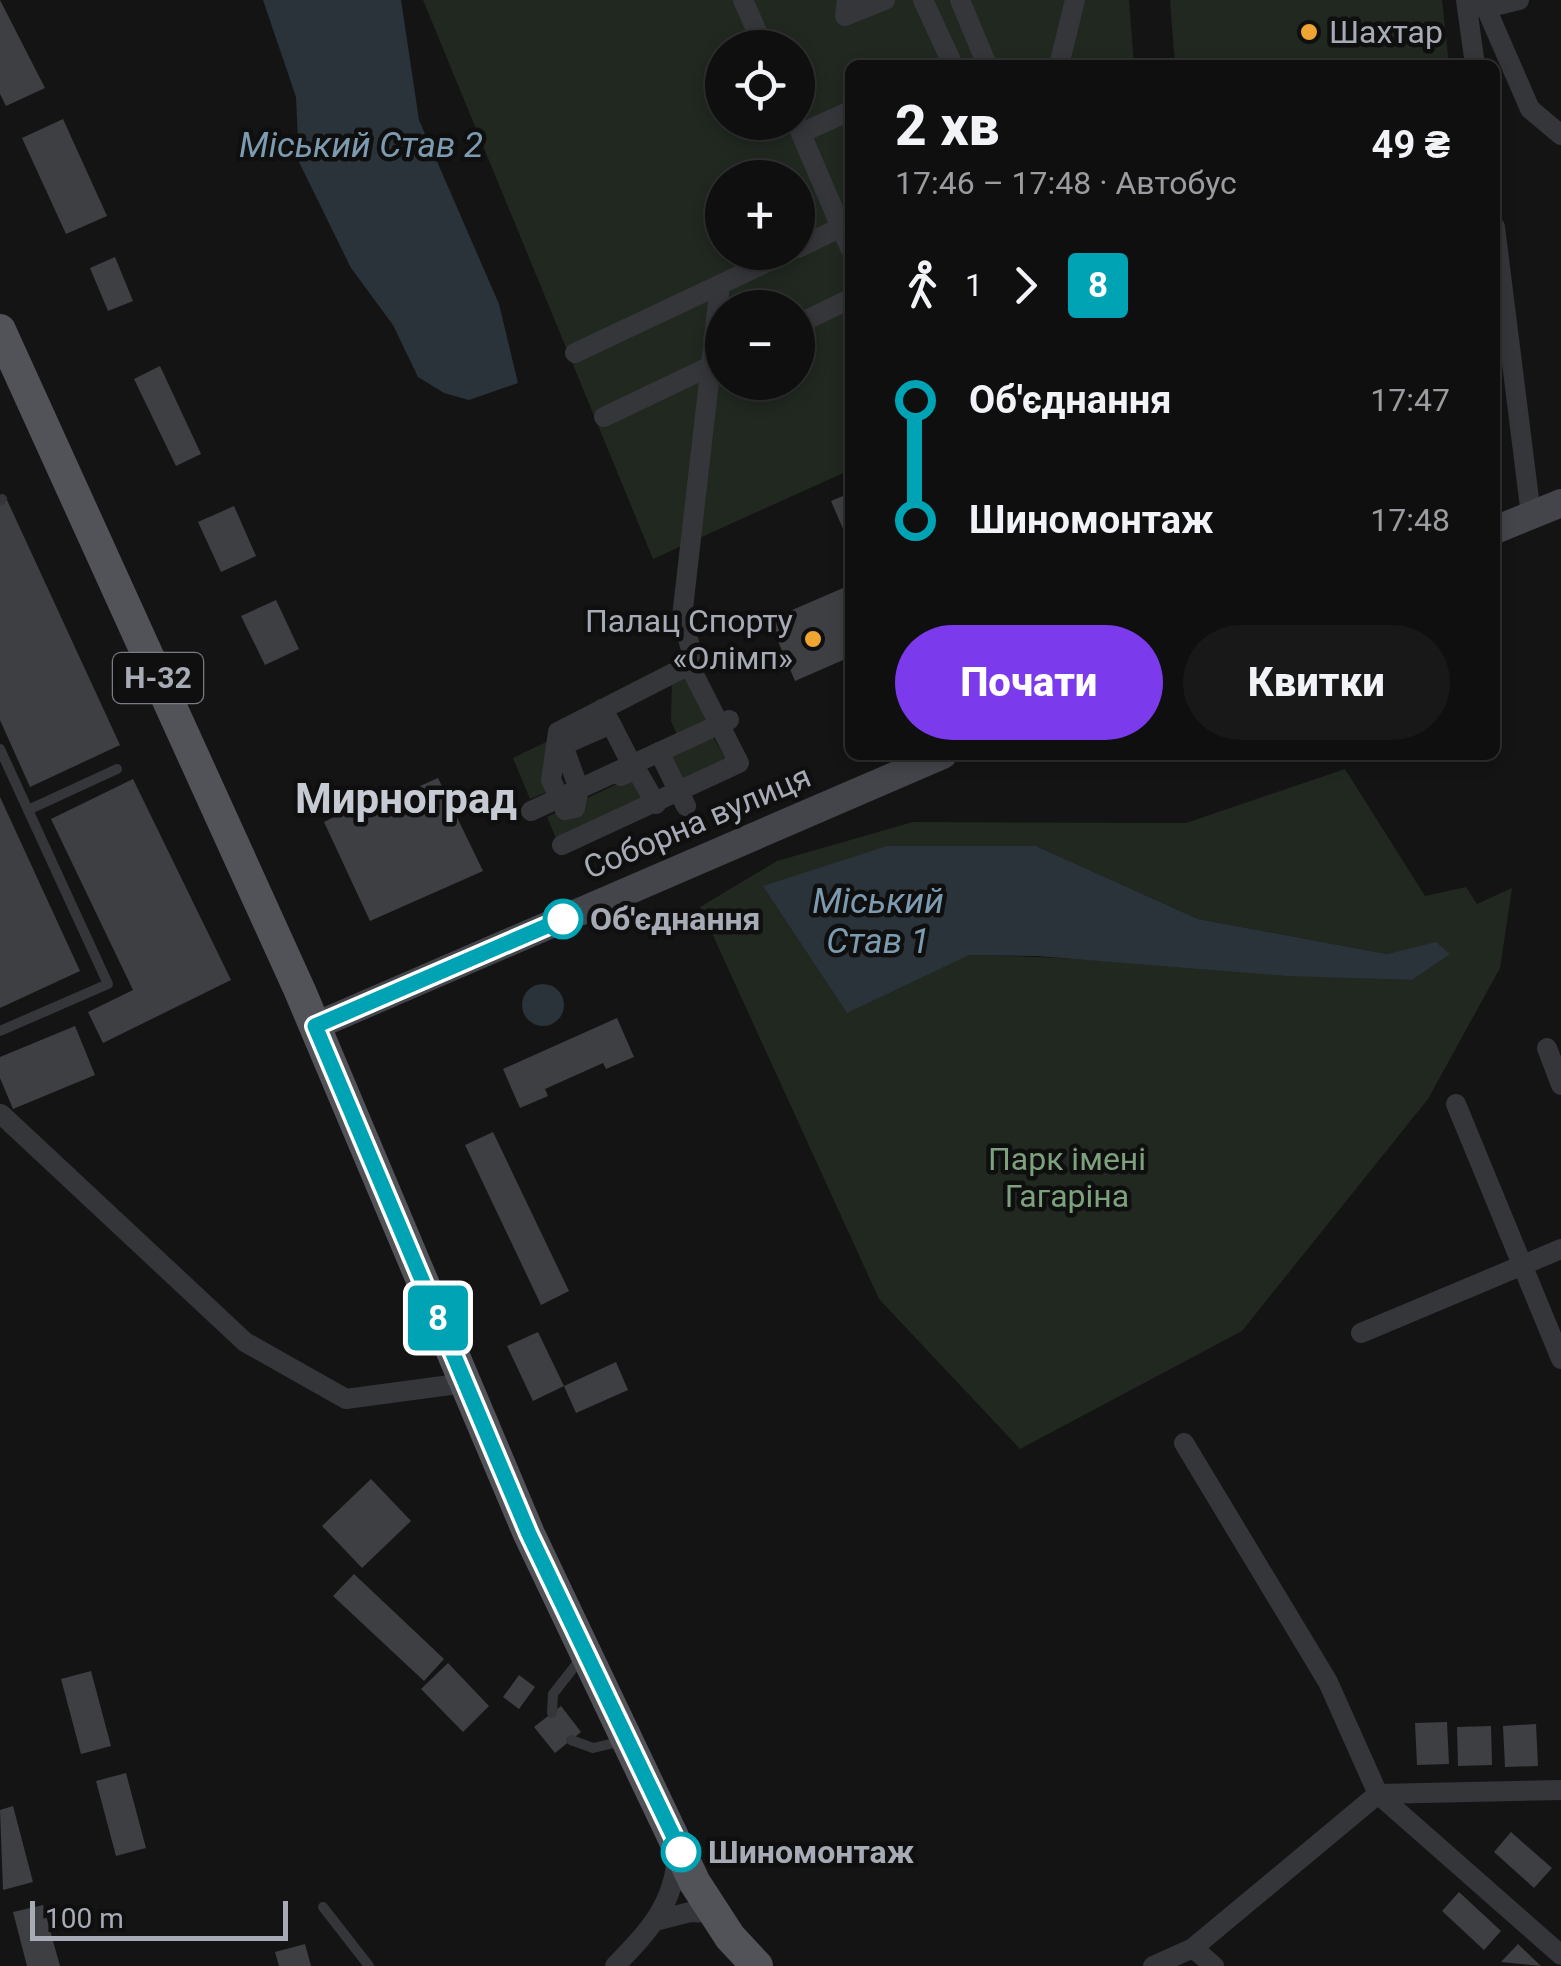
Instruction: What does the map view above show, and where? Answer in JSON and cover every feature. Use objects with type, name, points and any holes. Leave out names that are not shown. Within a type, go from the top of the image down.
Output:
[{"type":"main road","name":"Н-32","points":[[0,330],[315,1026],[465,1383],[585,1652],[713,1914],[757,1966]]},
{"type":"street","points":[[743,0],[756,30]]},
{"type":"street","points":[[847,0],[845,16],[886,0]]},
{"type":"street","points":[[923,0],[951,60]]},
{"type":"street","points":[[960,0],[986,60]]},
{"type":"street","points":[[1060,60],[1075,0]]},
{"type":"street","points":[[1473,4],[1520,0]]},
{"type":"street","points":[[1473,4],[1475,60]]},
{"type":"street","points":[[1473,4],[1530,110],[1561,135]]},
{"type":"street","points":[[815,122],[845,113]]},
{"type":"street","points":[[804,140],[845,229]]},
{"type":"street","points":[[815,243],[845,234]]},
{"type":"street","points":[[1500,266],[1531,516]]},
{"type":"street","points":[[575,352],[750,270]]},
{"type":"street","points":[[720,284],[720,290]]},
{"type":"street","points":[[815,316],[845,301]]},
{"type":"street","points":[[604,417],[705,369]]},
{"type":"street","points":[[692,653],[682,617],[712,400]]},
{"type":"street","points":[[1500,528],[1561,503]]},
{"type":"street","points":[[562,844],[739,763],[689,665],[607,717],[560,738],[551,780],[565,810],[575,808],[579,789]]},
{"type":"street","points":[[607,717],[632,764]]},
{"type":"street","points":[[531,811],[729,720]]},
{"type":"street","points":[[660,752],[686,806]]},
{"type":"street","name":"Соборна вулиця","points":[[315,1026],[930,760]]},
{"type":"street","points":[[602,778],[610,782],[636,769],[656,804]]},
{"type":"street","points":[[1547,1048],[1561,1085]]},
{"type":"street","points":[[1456,1104],[1561,1359]]},
{"type":"street","points":[[1,1113],[246,1342],[346,1400],[465,1383]]},
{"type":"street","points":[[1362,1333],[1561,1250]]},
{"type":"street","points":[[1184,1443],[1328,1682],[1378,1794],[1561,1955]]},
{"type":"street","points":[[1154,1966],[1193,1948],[1378,1794],[1561,1790]]},
{"type":"street","points":[[615,1966],[659,1920],[676,1871],[678,1844]]},
{"type":"street","points":[[659,1920],[690,1912],[713,1914]]},
{"type":"street","points":[[1193,1948],[1214,1966]]},
{"type":"lane","points":[[0,751],[108,984],[0,1030]]},
{"type":"lane","points":[[28,810],[117,768]]},
{"type":"lane","points":[[552,1713],[554,1694],[585,1652]]},
{"type":"lane","points":[[571,1740],[592,1748],[627,1740]]},
{"type":"lane","points":[[322,1907],[369,1966]]},
{"type":"green space","points":[[423,0],[1129,0],[1134,60],[845,60],[845,472],[653,559]]},
{"type":"green space","name":"Шахтар","points":[[1170,0],[1442,0],[1448,60],[1175,60]]},
{"type":"green space","points":[[687,677],[711,725],[678,737],[671,721],[672,679]]},
{"type":"green space","points":[[712,735],[727,761],[684,783],[669,756]]},
{"type":"green space","points":[[550,740],[547,792],[530,799],[513,758]]},
{"type":"green space","name":"Парк імені Гагаріна","points":[[1345,769],[1425,896],[1466,887],[1477,904],[1512,888],[1500,968],[1428,1099],[1242,1331],[1020,1449],[879,1299],[700,907],[777,861],[913,822],[1186,823]],"holes":[[[1036,846],[1198,919],[1387,954],[1436,943],[1412,980],[969,955]]]},
{"type":"green space","points":[[634,776],[643,803],[557,841],[547,817]]},
{"type":"water","name":"Міський Став 2","points":[[263,0],[401,0],[419,120],[499,304],[518,383],[469,400],[444,393],[418,377],[393,325],[351,268],[299,162],[296,97]]},
{"type":"water","name":"Міський Став 1","points":[[887,846],[1036,846],[1198,919],[1387,954],[1436,942],[1450,954],[1412,980],[969,955],[847,1013],[763,886]]},
{"type":"water","points":[[543,984],[558,990],[564,1005],[558,1020],[543,1026],[528,1020],[522,1005],[528,990]]},
{"type":"building","points":[[0,0],[45,88],[6,106],[0,94]]},
{"type":"building","points":[[63,119],[107,216],[66,234],[22,138]]},
{"type":"building","points":[[115,257],[133,301],[108,311],[90,268]]},
{"type":"building","points":[[160,366],[201,454],[176,466],[134,379]]},
{"type":"building","points":[[845,495],[845,533],[831,501]]},
{"type":"building","points":[[7,500],[120,745],[30,787],[0,720],[0,503]]},
{"type":"building","points":[[234,506],[256,556],[221,572],[198,522]]},
{"type":"building","name":"Палац Спорту «Олімп»","points":[[845,587],[845,659],[795,681],[769,620]]},
{"type":"building","points":[[276,600],[299,649],[265,665],[241,616]]},
{"type":"building","points":[[438,778],[483,871],[370,921],[324,822],[362,803],[366,810]]},
{"type":"building","points":[[133,779],[231,980],[103,1043],[88,1012],[133,990],[51,819]]},
{"type":"building","points":[[0,797],[80,971],[0,1008]]},
{"type":"building","points":[[617,1018],[634,1057],[606,1069],[603,1063],[545,1089],[548,1096],[520,1108],[503,1069]]},
{"type":"building","points":[[75,1026],[95,1075],[13,1109],[0,1078],[0,1057]]},
{"type":"building","points":[[493,1132],[569,1291],[541,1305],[465,1145]]},
{"type":"building","points":[[538,1332],[564,1386],[533,1401],[507,1346]]},
{"type":"building","points":[[616,1362],[628,1390],[576,1413],[564,1386]]},
{"type":"building","points":[[371,1479],[411,1521],[362,1568],[322,1526]]},
{"type":"building","points":[[354,1574],[444,1659],[424,1681],[333,1596]]},
{"type":"building","points":[[448,1663],[489,1706],[463,1732],[421,1689]]},
{"type":"building","points":[[91,1671],[111,1746],[81,1754],[61,1679]]},
{"type":"building","points":[[519,1675],[535,1687],[519,1709],[503,1697]]},
{"type":"building","points":[[561,1706],[581,1732],[555,1753],[534,1727]]},
{"type":"building","points":[[1447,1722],[1449,1764],[1417,1765],[1415,1723]]},
{"type":"building","points":[[1536,1724],[1538,1766],[1505,1767],[1503,1726]]},
{"type":"building","points":[[1491,1726],[1492,1765],[1458,1766],[1457,1727]]},
{"type":"building","points":[[126,1773],[146,1848],[116,1856],[96,1781]]},
{"type":"building","points":[[13,1806],[33,1882],[3,1890],[0,1810]]},
{"type":"building","points":[[1511,1832],[1552,1868],[1534,1888],[1494,1852]]},
{"type":"building","points":[[1459,1892],[1501,1931],[1484,1950],[1442,1911]]},
{"type":"building","points":[[43,1905],[60,1966],[27,1966],[13,1912]]},
{"type":"building","points":[[305,1944],[311,1966],[279,1966],[275,1952]]},
{"type":"building","points":[[1518,1944],[1541,1966],[1501,1962]]},
{"type":"bus line","name":"8","points":[[563,919],[315,1026],[529,1534],[681,1852]]},
{"type":"place","name":"Шахтар","points":[[1309,32]]},
{"type":"place","name":"Палац Спорту «Олімп»","points":[[813,639]]},
{"type":"place","name":"Об'єднання","points":[[563,919]]},
{"type":"place","name":"Шиномонтаж","points":[[681,1852]]},
{"type":"district","name":"Мирноград","points":[[406,798]]}]
